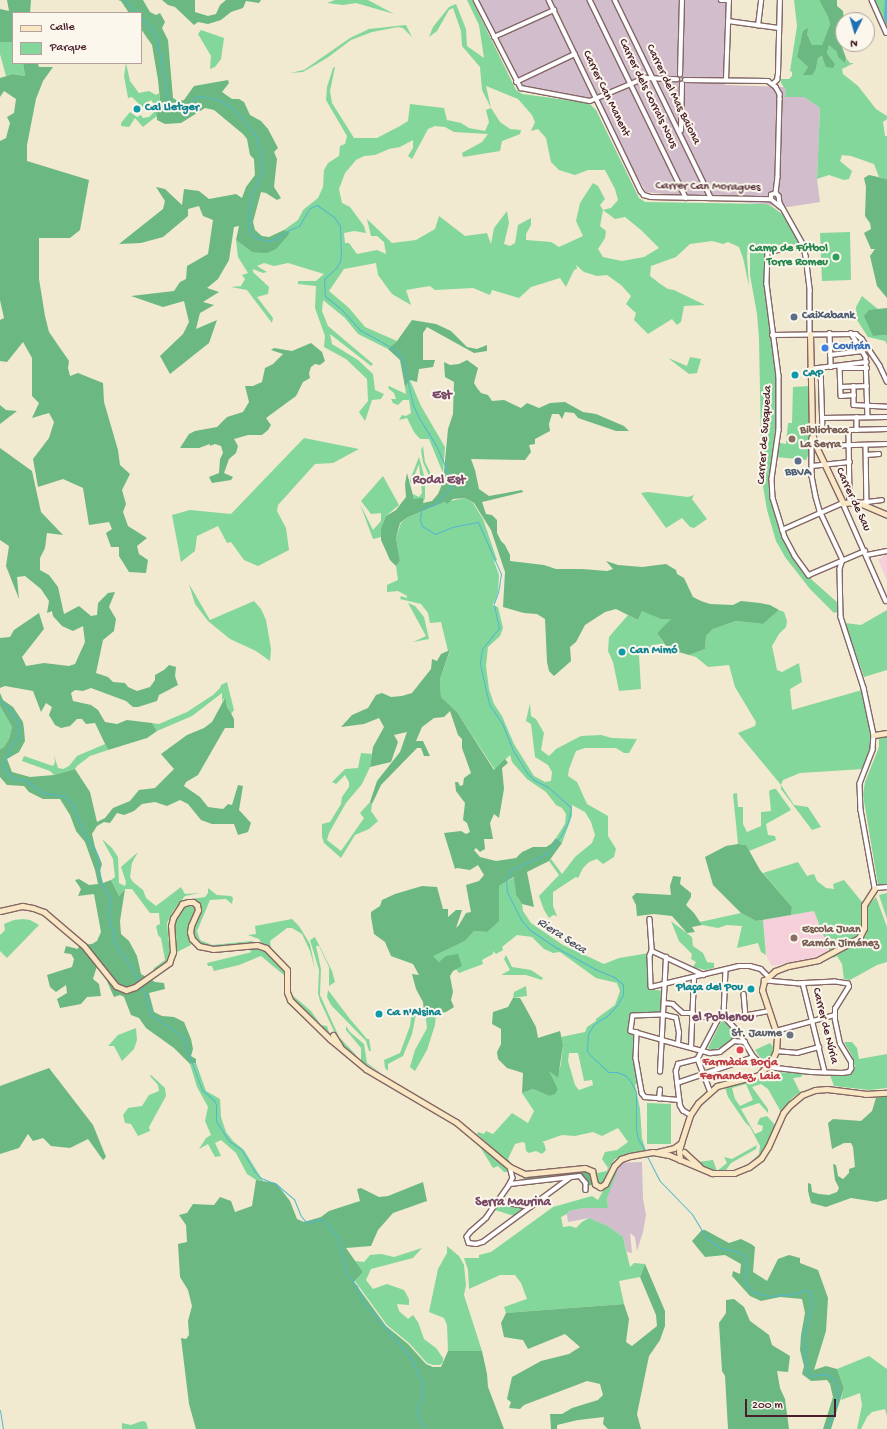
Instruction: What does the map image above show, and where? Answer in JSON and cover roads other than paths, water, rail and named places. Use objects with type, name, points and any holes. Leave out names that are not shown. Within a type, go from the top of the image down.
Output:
[{"type":"main road","name":"Carrer de Sau","points":[[810,334],[812,430],[814,449],[824,463],[842,503]]},
{"type":"main road","points":[[842,503],[867,503],[887,515]]},
{"type":"main road","points":[[874,735],[887,733]]},
{"type":"main road","points":[[680,1160],[679,1151],[681,1143],[690,1115],[698,1103],[710,1091],[733,1080],[759,1075],[768,1067],[776,1051],[776,1032],[762,990],[764,981],[768,976],[788,966],[818,960],[859,938],[864,928],[864,905],[875,888]]},
{"type":"main road","points":[[0,911],[22,906],[44,912],[84,946],[116,986],[126,990],[135,987],[169,963],[173,952],[171,926],[173,918],[182,904],[192,902],[198,908],[190,929],[191,935],[195,942],[202,947],[209,949],[257,945],[266,948],[287,970],[288,995],[290,1000],[343,1050],[371,1072],[456,1122],[510,1167],[525,1174],[585,1168],[592,1171],[595,1184],[600,1187],[606,1182],[614,1166],[621,1159],[674,1148],[681,1143]]},
{"type":"main road","points":[[333,1035],[343,1050]]},
{"type":"main road","points":[[656,1152],[706,1171],[728,1174],[742,1171],[752,1165],[766,1151],[786,1109],[793,1101],[805,1094],[827,1089],[865,1094],[887,1092]]},
{"type":"main road","points":[[680,1160],[684,1152],[683,1137]]},
{"type":"main road","points":[[684,1152],[694,1163],[706,1171]]},
{"type":"street","points":[[476,0],[516,82],[521,88],[590,101],[630,83],[653,78],[677,79]]},
{"type":"street","name":"Carrer Can Manent","points":[[549,0],[640,191],[644,195]]},
{"type":"street","name":"Carrer dels Corrals Nous","points":[[590,0],[686,198]]},
{"type":"street","name":"Carrer del Mas Baiona","points":[[615,0],[711,198]]},
{"type":"street","points":[[677,79],[680,75],[682,0]]},
{"type":"street","points":[[721,0],[729,0],[726,80]]},
{"type":"street","points":[[758,26],[761,0]]},
{"type":"street","points":[[773,84],[777,80],[778,74],[780,0]]},
{"type":"street","points":[[872,0],[887,33]]},
{"type":"street","points":[[494,37],[554,10]]},
{"type":"street","points":[[728,22],[779,28]]},
{"type":"street","points":[[516,82],[575,54]]},
{"type":"street","points":[[680,75],[683,76],[685,80]]},
{"type":"street","points":[[677,79],[679,83],[682,84]]},
{"type":"street","points":[[685,80],[768,81],[773,84],[780,94],[778,177],[776,193],[779,196],[779,200],[804,247],[810,291],[810,334]]},
{"type":"street","points":[[683,138],[680,127],[682,84],[685,80]]},
{"type":"street","points":[[776,193],[771,195],[773,201],[783,208]]},
{"type":"street","name":"Carrer Can Moragues","points":[[644,195],[650,197],[773,201]]},
{"type":"street","points":[[773,201],[779,200]]},
{"type":"street","name":"Carrer de Susqueda","points":[[804,247],[768,252],[767,284],[772,335],[779,376],[779,430],[772,479],[773,498],[782,530],[795,556],[811,575],[843,560]]},
{"type":"street","points":[[830,333],[831,367]]},
{"type":"street","points":[[772,335],[851,333],[860,336],[884,372],[887,381]]},
{"type":"street","points":[[851,333],[863,351],[867,362],[868,417]]},
{"type":"street","points":[[830,355],[863,351]]},
{"type":"street","points":[[840,367],[867,362]]},
{"type":"street","points":[[840,367],[841,396],[854,395]]},
{"type":"street","points":[[810,368],[867,368]]},
{"type":"street","points":[[821,368],[823,430]]},
{"type":"street","points":[[854,386],[854,405],[887,407]]},
{"type":"street","points":[[840,387],[867,386]]},
{"type":"street","points":[[823,418],[887,416]]},
{"type":"street","points":[[857,417],[857,430]]},
{"type":"street","points":[[812,430],[887,429]]},
{"type":"street","points":[[849,430],[850,502]]},
{"type":"street","points":[[887,444],[821,446],[814,449],[812,466],[814,488],[821,513],[843,560],[840,569],[840,617],[862,683],[874,735],[873,750],[861,780],[860,794],[865,834],[875,888],[887,887]]},
{"type":"street","points":[[866,445],[867,503],[882,500]]},
{"type":"street","points":[[866,454],[879,454]]},
{"type":"street","points":[[812,466],[824,463],[850,462]]},
{"type":"street","points":[[782,530],[842,503]]},
{"type":"street","name":"Carrer de Sau","points":[[842,503],[866,553],[886,600]]},
{"type":"street","points":[[843,560],[866,553],[887,551]]},
{"type":"street","points":[[650,919],[652,951],[650,956],[651,987],[704,976],[739,966],[750,966],[761,970],[768,976]]},
{"type":"street","points":[[652,951],[704,976]]},
{"type":"street","points":[[660,1072],[666,957]]},
{"type":"street","points":[[710,1091],[698,1059],[702,1050],[724,1018],[726,970]]},
{"type":"street","points":[[691,1048],[694,978]]},
{"type":"street","points":[[724,1018],[746,1042],[754,1057],[768,1067],[825,1072],[849,1072],[851,1069],[851,1062],[840,1044],[835,1015],[839,1000],[849,987],[848,984],[835,982],[803,983],[764,981]]},
{"type":"street","name":"Carrer de Núria","points":[[803,983],[825,1072]]},
{"type":"street","points":[[744,994],[746,1015]]},
{"type":"street","points":[[664,1003],[673,1004],[683,1013],[724,1018],[769,1011]]},
{"type":"street","points":[[678,1044],[679,1034],[676,1018],[663,1015],[633,1016],[631,1031],[710,1053],[720,1052],[734,1041],[741,1040],[746,1042]]},
{"type":"street","points":[[776,1032],[835,1015]]},
{"type":"street","points":[[637,1032],[636,1058],[642,1093],[645,1097],[679,1100]]},
{"type":"street","points":[[776,1051],[797,1052],[819,1047]]},
{"type":"street","points":[[677,1083],[754,1057]]},
{"type":"street","points":[[690,1115],[683,1111],[679,1100],[676,1070],[678,1064],[698,1059]]},
{"type":"street","points":[[659,1099],[660,1090]]},
{"type":"street","points":[[510,1167],[513,1178]]},
{"type":"street","points":[[517,1171],[487,1218],[467,1237],[469,1243],[476,1244],[483,1242],[571,1177]]},
{"type":"street","points":[[522,1181],[525,1174]]},
{"type":"street","points":[[510,1184],[522,1181],[580,1176],[584,1179],[586,1190]]},
{"type":"street","points":[[513,1178],[522,1181]]},
{"type":"street","points":[[497,1201],[530,1207]]},
{"type":"water","points":[[885,0],[887,0],[887,25],[884,18]]},
{"type":"waterway","points":[[124,0],[136,12]]},
{"type":"waterway","points":[[142,18],[155,33],[169,107],[174,111],[183,110],[197,96],[217,99],[229,106],[243,119],[256,137],[261,154],[262,172],[252,193],[248,230],[255,237],[266,241],[276,239],[289,230],[299,226],[310,208],[317,205],[334,217],[340,226],[340,261],[336,268],[324,279],[325,296],[342,310],[360,330],[393,348],[402,358],[413,405],[419,418],[436,445],[452,482],[448,490],[437,503],[421,509],[420,520],[422,526],[435,534],[452,527],[478,522],[501,574],[498,592],[494,603]]},
{"type":"waterway","name":"Riera Seca","points":[[494,605],[499,628],[482,649],[480,664],[489,704],[502,723],[514,752],[528,774],[534,780],[548,787],[571,808],[568,822],[560,837],[548,853],[511,870],[506,880],[507,892],[522,921],[530,930],[555,947],[597,970],[614,977],[623,984],[623,995],[617,1005],[607,1016],[594,1024],[588,1034],[587,1050],[589,1054],[608,1072],[617,1072],[625,1075],[631,1082],[636,1092],[636,1129],[638,1139],[645,1150]]},
{"type":"waterway","points":[[0,700],[10,710],[16,719],[19,728],[18,737],[11,747],[2,766],[11,777],[25,780],[43,793],[65,796],[73,806],[85,835],[98,856],[100,881],[110,898],[109,917],[114,939],[118,949],[125,957],[139,982]]},
{"type":"waterway","points":[[141,986],[146,996],[151,1015],[182,1036],[202,1090],[214,1100],[216,1105],[216,1121],[229,1141],[241,1149],[254,1171],[261,1178],[276,1184],[294,1199],[301,1216],[305,1221],[310,1222],[322,1219],[337,1236],[347,1275],[357,1286],[363,1302],[411,1358],[419,1376],[423,1380],[421,1392],[423,1399],[418,1404],[417,1410],[423,1429]]},
{"type":"waterway","points":[[647,1156],[659,1180],[692,1214],[707,1239],[721,1248],[739,1252],[744,1256],[746,1264],[745,1282],[752,1292],[768,1296],[795,1294],[804,1290],[811,1292],[812,1306],[803,1338],[805,1360],[810,1376],[827,1374],[834,1379],[838,1392],[837,1404],[827,1429]]},
{"type":"waterway","points":[[0,1410],[3,1429]]},
{"type":"place","name":"Cal Lletger","points":[[137,109]]},
{"type":"place","name":"Camp de Fútbol Torre Romeu","points":[[836,257]]},
{"type":"place","name":"Caixabank","points":[[794,317]]},
{"type":"place","name":"Covirán","points":[[825,348]]},
{"type":"place","name":"CAP","points":[[795,375]]},
{"type":"place","name":"Biblioteca La Serra","points":[[792,439]]},
{"type":"place","name":"BBVA","points":[[798,461]]},
{"type":"place","name":"Can Mimó","points":[[622,652]]},
{"type":"place","name":"Escola Juan Ramón Jiménez","points":[[794,938]]},
{"type":"place","name":"Plaça del Pou","points":[[751,989]]},
{"type":"place","name":"Ca n'Alsina","points":[[379,1014]]},
{"type":"place","name":"St. Jaume","points":[[790,1035]]},
{"type":"place","name":"Farmàcia Borja Fernandez, Laia","points":[[740,1050]]},
{"type":"district","name":"Est","points":[[442,396]]},
{"type":"district","name":"Rodal Est","points":[[439,481]]},
{"type":"district","name":"el Poblenou","points":[[723,1018]]},
{"type":"district","name":"Serra Maurina","points":[[513,1203]]}]
